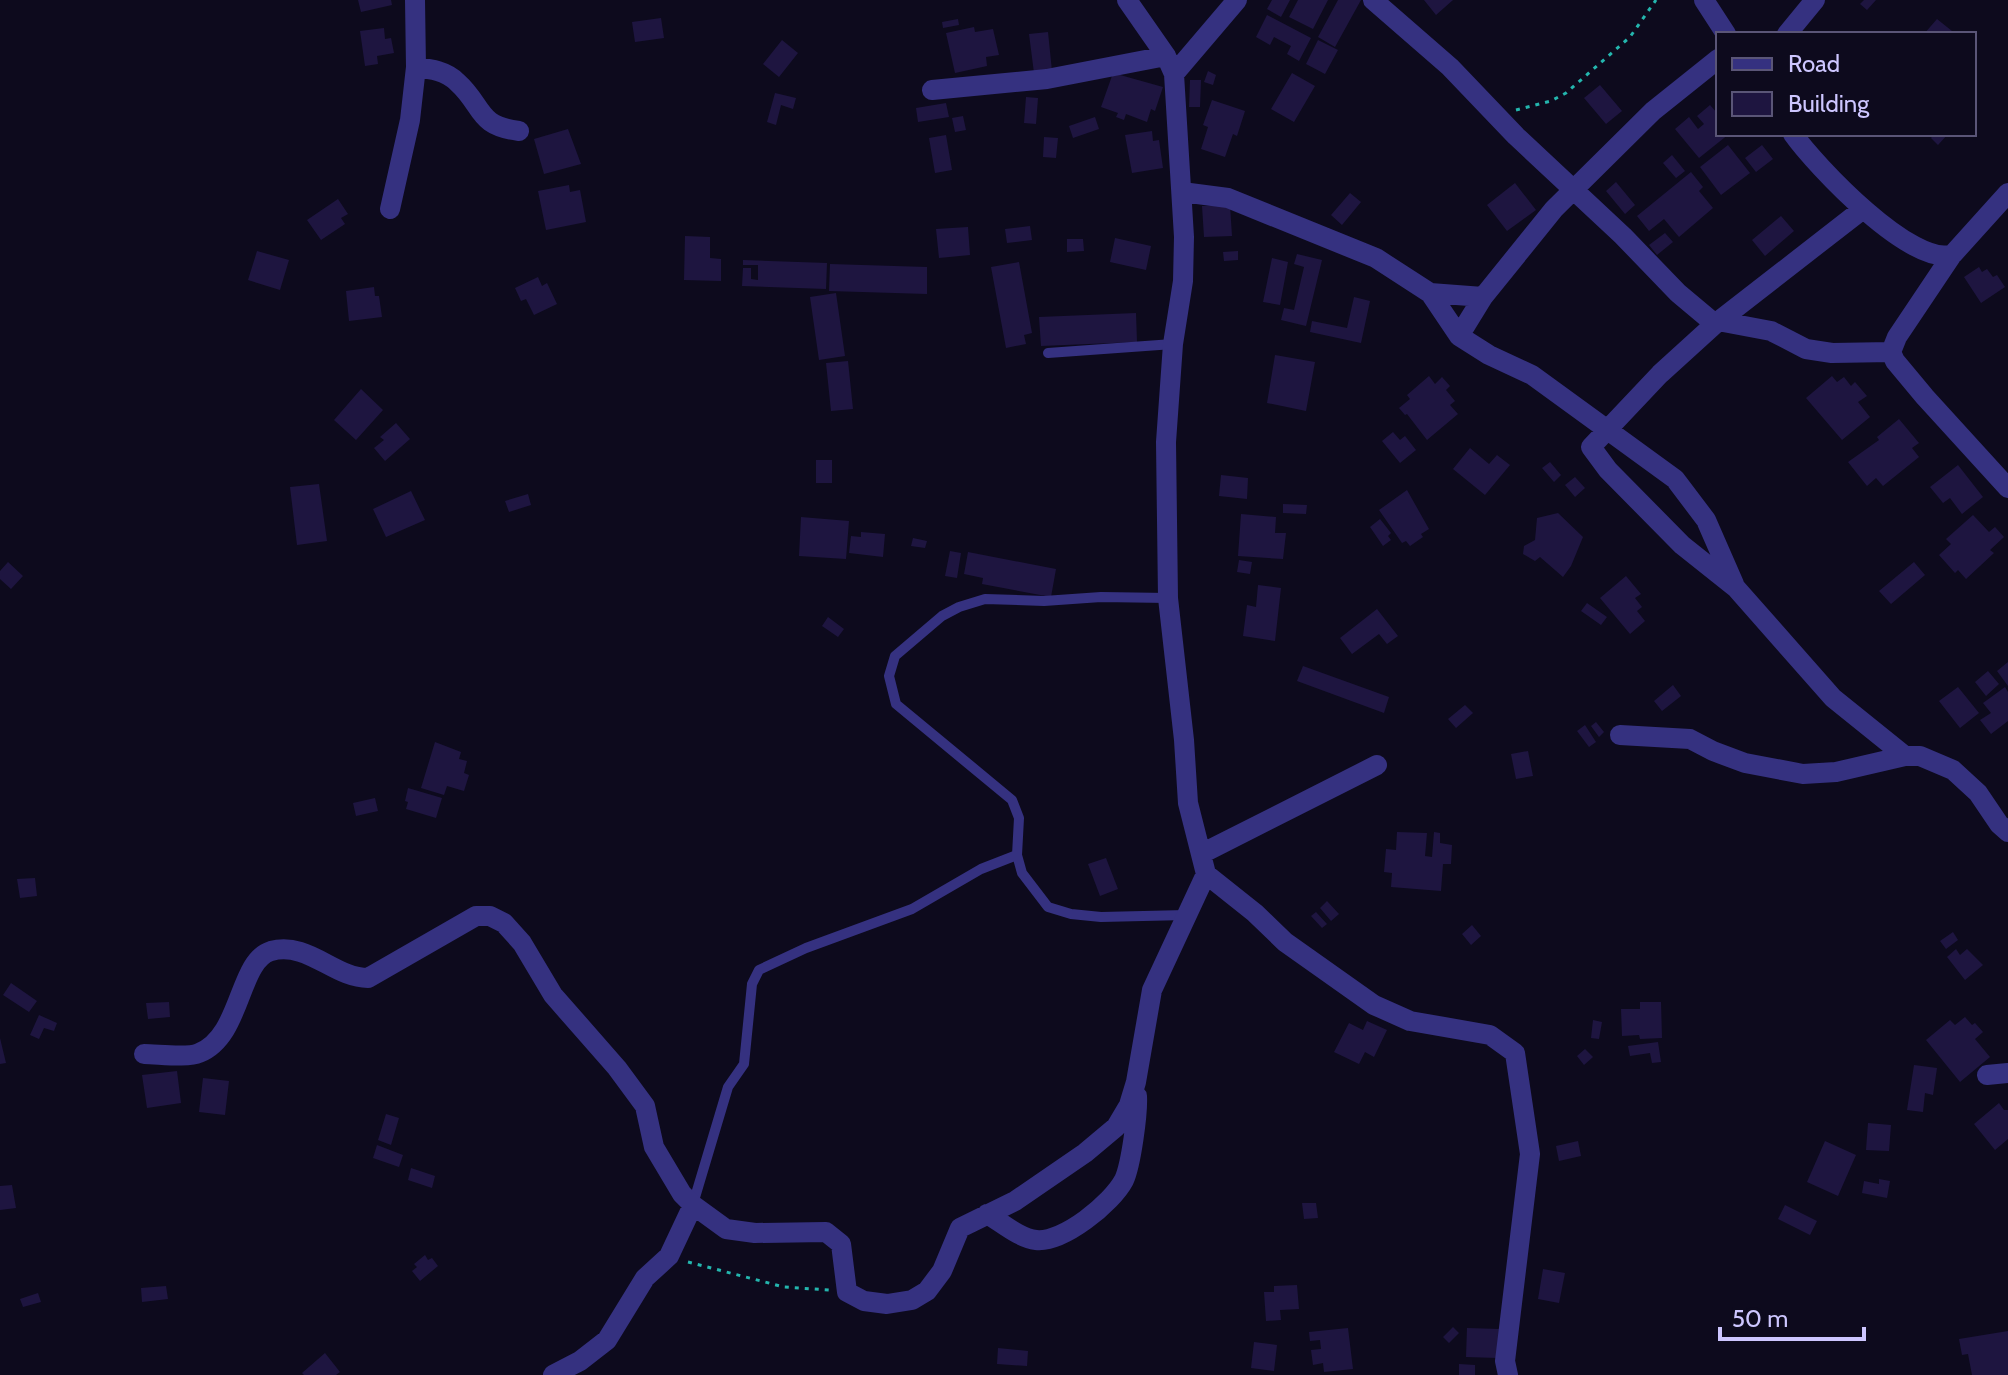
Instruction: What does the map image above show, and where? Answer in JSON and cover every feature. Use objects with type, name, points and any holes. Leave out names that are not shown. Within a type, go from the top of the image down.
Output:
[{"type":"street","points":[[390,209],[410,120],[416,67],[415,0]]},
{"type":"street","points":[[144,1054],[198,1054],[216,1042],[229,1025],[253,965],[267,952],[291,948],[354,978],[368,978],[476,916],[490,916],[504,923],[522,943],[553,995],[617,1068],[645,1106],[654,1147],[682,1194],[693,1205],[726,1229],[755,1233],[826,1232],[841,1244],[847,1292],[864,1301],[887,1304],[912,1300],[934,1284],[960,1228],[1015,1201],[1085,1153],[1116,1127],[1129,1105],[1136,1082],[1152,990],[1186,915],[1203,864],[1188,803],[1168,598],[1166,442],[1173,344],[1183,281],[1182,192],[1170,65],[1127,0]]},
{"type":"street","points":[[932,90],[1170,65],[1237,0]]},
{"type":"street","points":[[1373,0],[1450,67],[1495,115],[1678,293],[1716,323],[1771,331],[1806,349],[1832,353],[1891,352]]},
{"type":"street","points":[[1704,0],[1725,32]]},
{"type":"street","points":[[1789,32],[1815,0]]},
{"type":"street","points":[[1459,336],[1483,297],[1554,209],[1653,111],[1716,61]]},
{"type":"street","points":[[416,67],[438,70],[458,82],[485,119],[501,129],[519,131]]},
{"type":"street","points":[[1795,136],[1823,170],[1863,209],[1912,245],[1931,253],[1952,255]]},
{"type":"street","points":[[1182,192],[1228,198],[1376,258],[1430,293],[1459,336],[1489,355],[1532,375],[1675,479],[1706,520],[1736,588]]},
{"type":"street","points":[[2008,193],[1952,255],[1897,337],[1891,352],[1925,397],[2008,488]]},
{"type":"street","points":[[1863,209],[1716,323],[1660,374],[1591,447],[1608,470],[1682,545],[1736,588],[1833,698],[1905,756]]},
{"type":"street","points":[[1430,293],[1483,297]]},
{"type":"street","points":[[1620,735],[1690,739],[1745,763],[1803,774],[1836,772],[1905,756],[1920,756],[1953,770],[1978,793],[2008,832]]},
{"type":"street","points":[[1203,864],[1377,765]]},
{"type":"street","points":[[1203,864],[1285,942],[1374,1005],[1410,1021],[1490,1035],[1515,1053],[1530,1154],[1505,1361],[1508,1375]]},
{"type":"street","points":[[1987,1075],[2008,1073]]},
{"type":"street","points":[[987,1214],[1028,1238],[1039,1241],[1072,1229],[1110,1200],[1125,1178],[1138,1109],[1136,1082]]},
{"type":"street","points":[[553,1375],[580,1361],[607,1340],[645,1278],[669,1256],[693,1205]]},
{"type":"lane","points":[[1048,353],[1173,344]]},
{"type":"lane","points":[[1168,598],[985,599],[942,616],[895,656],[889,676],[896,704],[1012,800],[1019,818],[1017,855],[1022,873],[1048,907],[1071,914],[1101,917],[1186,915]]},
{"type":"lane","points":[[693,1205],[728,1087],[744,1064],[752,984],[759,970],[806,948],[912,909],[981,869],[1017,855]]},
{"type":"path","points":[[1495,115],[1551,101],[1566,93],[1630,37],[1656,0]]},
{"type":"path","points":[[669,1256],[784,1287],[847,1292]]},
{"type":"building","points":[[358,0],[391,0],[392,5],[361,12]]},
{"type":"building","points":[[1272,0],[1290,0],[1281,17],[1267,9]]},
{"type":"building","points":[[1298,0],[1328,0],[1313,29],[1289,17]]},
{"type":"building","points":[[1338,0],[1361,0],[1335,47],[1318,37]]},
{"type":"building","points":[[1424,0],[1453,0],[1436,15]]},
{"type":"building","points":[[1864,0],[1876,0],[1867,10],[1860,4]]},
{"type":"building","points":[[1267,15],[1311,38],[1299,61],[1287,54],[1291,46],[1274,37],[1270,45],[1256,37]]},
{"type":"building","points":[[661,18],[664,38],[635,42],[632,22]]},
{"type":"building","points":[[958,19],[959,25],[943,28],[942,22]]},
{"type":"building","points":[[1937,19],[1952,31],[1951,32],[1926,32]]},
{"type":"building","points":[[974,27],[975,32],[993,29],[999,55],[986,57],[987,66],[955,73],[946,33]]},
{"type":"building","points":[[384,28],[385,39],[391,38],[394,53],[377,56],[378,64],[365,66],[360,31]]},
{"type":"building","points":[[1048,32],[1052,71],[1034,73],[1029,34]]},
{"type":"building","points":[[782,40],[798,53],[779,77],[763,64]]},
{"type":"building","points":[[1318,40],[1338,50],[1325,74],[1306,64]]},
{"type":"building","points":[[1208,71],[1216,75],[1213,85],[1204,82]]},
{"type":"building","points":[[1113,73],[1163,87],[1155,111],[1151,109],[1147,122],[1126,114],[1124,120],[1116,117],[1118,113],[1101,107]]},
{"type":"building","points":[[1292,73],[1315,86],[1294,122],[1271,109]]},
{"type":"building","points":[[1190,80],[1201,80],[1200,107],[1189,107]]},
{"type":"building","points":[[1600,85],[1622,111],[1606,124],[1584,98]]},
{"type":"building","points":[[775,93],[796,98],[793,109],[781,105],[776,125],[767,122]]},
{"type":"building","points":[[1026,97],[1038,98],[1036,124],[1024,123]]},
{"type":"building","points":[[1212,100],[1245,111],[1237,136],[1233,134],[1225,157],[1201,149],[1208,127],[1203,125]]},
{"type":"building","points":[[946,103],[949,117],[918,122],[916,108]]},
{"type":"building","points":[[1710,105],[1716,112],[1716,136],[1726,136],[1699,158],[1675,129],[1689,117],[1698,129],[1704,124],[1697,116]]},
{"type":"building","points":[[963,116],[966,130],[955,132],[952,118]]},
{"type":"building","points":[[1095,117],[1099,129],[1073,138],[1069,126]]},
{"type":"building","points":[[568,129],[581,164],[544,174],[534,139]]},
{"type":"building","points":[[1152,131],[1153,141],[1159,140],[1163,168],[1132,173],[1125,135]]},
{"type":"building","points":[[946,135],[952,170],[935,173],[929,138]]},
{"type":"building","points":[[1932,136],[1946,136],[1938,145]]},
{"type":"building","points":[[1044,137],[1058,138],[1056,158],[1043,157]]},
{"type":"building","points":[[1728,145],[1750,173],[1721,195],[1700,167]]},
{"type":"building","points":[[1762,145],[1773,159],[1756,172],[1745,158]]},
{"type":"building","points":[[1672,155],[1685,171],[1676,178],[1663,163]]},
{"type":"building","points":[[1691,172],[1703,187],[1699,191],[1713,208],[1679,237],[1664,219],[1649,231],[1637,216]]},
{"type":"building","points":[[1616,182],[1635,205],[1625,214],[1606,191]]},
{"type":"building","points":[[1515,183],[1536,210],[1507,231],[1487,205]]},
{"type":"building","points":[[569,185],[570,192],[580,190],[586,222],[546,230],[538,191]]},
{"type":"building","points":[[1350,193],[1361,202],[1342,225],[1331,215]]},
{"type":"building","points":[[338,199],[348,214],[341,218],[345,224],[321,240],[307,220]]},
{"type":"building","points":[[1230,205],[1232,236],[1204,237],[1202,206]]},
{"type":"building","points":[[1781,216],[1794,231],[1765,256],[1752,240]]},
{"type":"building","points":[[1030,226],[1032,240],[1007,243],[1005,229]]},
{"type":"building","points":[[968,227],[970,255],[939,258],[936,229]]},
{"type":"building","points":[[1665,233],[1673,242],[1657,255],[1649,245]]},
{"type":"building","points":[[685,236],[710,237],[710,258],[721,259],[721,281],[684,280]]},
{"type":"building","points":[[1115,238],[1151,246],[1146,270],[1110,262]]},
{"type":"building","points":[[1067,239],[1083,239],[1084,251],[1067,252]]},
{"type":"building","points":[[257,251],[289,260],[280,290],[248,280]]},
{"type":"building","points":[[1238,251],[1238,260],[1224,261],[1223,252]]},
{"type":"building","points":[[1297,254],[1322,260],[1306,326],[1281,320],[1284,308],[1294,310],[1304,267],[1294,264]]},
{"type":"building","points":[[1272,258],[1288,262],[1280,305],[1263,302]]},
{"type":"building","points":[[743,260],[827,263],[826,289],[742,286],[743,268],[751,268],[751,279],[758,280],[758,265],[743,265]]},
{"type":"building","points":[[1019,262],[1032,333],[1024,335],[1026,344],[1006,348],[991,267]]},
{"type":"building","points":[[830,264],[927,267],[927,294],[829,291]]},
{"type":"building","points":[[1979,267],[1982,272],[1987,269],[1993,277],[1997,275],[2005,287],[1981,303],[1964,277]]},
{"type":"building","points":[[538,277],[542,286],[547,283],[557,304],[534,315],[526,299],[521,301],[515,288]]},
{"type":"building","points":[[374,287],[375,296],[379,296],[382,317],[349,321],[346,291]]},
{"type":"building","points":[[836,293],[845,356],[819,360],[810,297]]},
{"type":"building","points":[[1354,297],[1370,301],[1361,343],[1310,332],[1312,321],[1347,328]]},
{"type":"building","points":[[1136,313],[1137,342],[1041,346],[1039,317]]},
{"type":"building","points":[[1275,355],[1315,362],[1306,411],[1267,403]]},
{"type":"building","points":[[848,361],[853,409],[831,411],[826,363]]},
{"type":"building","points":[[1429,376],[1435,384],[1442,377],[1450,386],[1446,390],[1455,401],[1450,405],[1458,414],[1427,440],[1399,408],[1410,399],[1407,395]]},
{"type":"building","points":[[1832,376],[1837,382],[1844,377],[1851,386],[1855,382],[1867,396],[1858,402],[1870,417],[1842,440],[1806,398]]},
{"type":"building","points":[[361,389],[383,410],[356,440],[334,420]]},
{"type":"building","points":[[1899,419],[1919,443],[1912,448],[1919,457],[1883,486],[1876,478],[1867,486],[1848,462],[1879,440],[1877,437]]},
{"type":"building","points":[[396,423],[410,439],[385,461],[374,448],[384,440],[380,437]]},
{"type":"building","points":[[1393,432],[1400,440],[1405,436],[1416,450],[1400,463],[1382,441]]},
{"type":"building","points":[[1470,448],[1489,464],[1497,455],[1510,465],[1485,495],[1453,469]]},
{"type":"building","points":[[816,460],[832,460],[832,483],[816,483]]},
{"type":"building","points":[[1550,462],[1561,475],[1554,482],[1542,468]]},
{"type":"building","points":[[1958,465],[1983,497],[1962,514],[1950,498],[1943,503],[1930,487]]},
{"type":"building","points":[[1221,475],[1248,478],[1247,499],[1219,496]]},
{"type":"building","points":[[1575,477],[1585,488],[1575,497],[1565,485]]},
{"type":"building","points":[[319,484],[327,541],[297,545],[290,487]]},
{"type":"building","points":[[1407,490],[1429,529],[1410,546],[1406,541],[1402,543],[1379,510]]},
{"type":"building","points":[[411,491],[425,520],[386,537],[373,509]]},
{"type":"building","points":[[528,494],[531,505],[509,512],[505,501]]},
{"type":"building","points":[[1283,504],[1307,505],[1306,514],[1283,513]]},
{"type":"building","points":[[1558,513],[1583,537],[1563,577],[1540,557],[1535,561],[1523,554],[1524,546],[1535,540],[1537,518]]},
{"type":"building","points":[[1241,514],[1276,517],[1275,533],[1286,533],[1283,559],[1238,556]]},
{"type":"building","points":[[1973,515],[1989,532],[1995,527],[2004,537],[1990,550],[1994,553],[1966,579],[1958,570],[1955,573],[1939,555],[1951,544],[1946,539]]},
{"type":"building","points":[[801,517],[849,521],[846,559],[799,556]]},
{"type":"building","points":[[1380,519],[1391,533],[1388,536],[1391,540],[1383,546],[1370,527]]},
{"type":"building","points":[[861,532],[885,534],[883,557],[849,553],[851,536],[861,537]]},
{"type":"building","points":[[913,538],[927,541],[925,548],[911,546]]},
{"type":"building","points":[[950,551],[961,553],[957,578],[945,576]]},
{"type":"building","points":[[968,552],[1056,569],[1051,597],[982,584],[983,578],[964,574]]},
{"type":"building","points":[[1239,560],[1252,562],[1250,574],[1237,572]]},
{"type":"building","points":[[8,562],[23,576],[11,589],[0,579],[0,571]]},
{"type":"building","points":[[1914,562],[1925,575],[1891,604],[1879,591]]},
{"type":"building","points":[[1626,576],[1641,594],[1635,598],[1642,607],[1637,611],[1645,621],[1630,634],[1600,598]]},
{"type":"building","points":[[1258,585],[1281,588],[1275,641],[1243,636],[1247,605],[1256,607]]},
{"type":"building","points":[[1587,603],[1607,617],[1601,625],[1581,611]]},
{"type":"building","points":[[1377,609],[1398,636],[1387,644],[1379,634],[1352,654],[1340,638]]},
{"type":"building","points":[[828,617],[844,629],[838,637],[822,626]]},
{"type":"building","points":[[2008,662],[2008,686],[1997,671]]},
{"type":"building","points":[[1303,666],[1389,697],[1384,713],[1297,681]]},
{"type":"building","points":[[1988,671],[1999,684],[1986,696],[1975,682]]},
{"type":"building","points":[[1673,685],[1681,696],[1662,711],[1654,701]]},
{"type":"building","points":[[1958,687],[1979,713],[1960,728],[1939,701]]},
{"type":"building","points":[[2005,687],[2008,692],[2008,721],[1991,734],[1980,720],[1991,713],[1983,703]]},
{"type":"building","points":[[1465,705],[1473,713],[1456,728],[1448,719]]},
{"type":"building","points":[[1596,722],[1604,732],[1599,737],[1591,726]]},
{"type":"building","points":[[1585,725],[1596,742],[1589,747],[1577,731]]},
{"type":"building","points":[[435,742],[461,752],[459,759],[467,761],[464,773],[469,775],[464,791],[447,786],[444,795],[421,788]]},
{"type":"building","points":[[1528,751],[1533,776],[1516,779],[1511,754]]},
{"type":"building","points":[[408,788],[442,798],[436,818],[406,809]]},
{"type":"building","points":[[375,798],[378,811],[356,816],[353,803]]},
{"type":"building","points":[[1397,832],[1427,833],[1425,856],[1432,857],[1434,832],[1440,833],[1440,843],[1452,845],[1451,864],[1443,864],[1441,891],[1391,887],[1392,873],[1384,872],[1386,849],[1396,850]]},
{"type":"building","points":[[1106,858],[1118,889],[1100,896],[1088,864]]},
{"type":"building","points":[[35,878],[37,896],[20,898],[17,879]]},
{"type":"building","points":[[1327,901],[1339,914],[1331,921],[1320,908]]},
{"type":"building","points":[[1316,912],[1327,924],[1322,928],[1311,916]]},
{"type":"building","points":[[1472,925],[1481,936],[1471,945],[1462,934]]},
{"type":"building","points":[[1953,932],[1958,940],[1946,949],[1940,941]]},
{"type":"building","points":[[1956,949],[1960,955],[1967,949],[1983,965],[1965,980],[1947,957]]},
{"type":"building","points":[[11,983],[37,1001],[29,1012],[3,995]]},
{"type":"building","points":[[169,1002],[170,1017],[148,1019],[146,1003]]},
{"type":"building","points":[[1640,1002],[1661,1002],[1662,1038],[1622,1036],[1621,1009],[1640,1009]]},
{"type":"building","points":[[39,1015],[57,1023],[54,1031],[44,1028],[39,1039],[30,1035]]},
{"type":"building","points":[[1965,1017],[1983,1032],[1975,1039],[1990,1057],[1960,1082],[1926,1040],[1950,1020],[1955,1025]]},
{"type":"building","points":[[1593,1020],[1602,1022],[1599,1039],[1591,1038]]},
{"type":"building","points":[[1367,1021],[1387,1030],[1374,1057],[1365,1052],[1359,1064],[1334,1052],[1349,1023],[1363,1030]]},
{"type":"building","points":[[0,1038],[6,1063],[0,1064]]},
{"type":"building","points":[[1658,1042],[1661,1062],[1652,1063],[1650,1053],[1630,1056],[1628,1046]]},
{"type":"building","points":[[1585,1049],[1593,1057],[1584,1065],[1577,1056]]},
{"type":"building","points":[[1914,1065],[1937,1068],[1933,1095],[1925,1093],[1923,1112],[1907,1110]]},
{"type":"building","points":[[177,1071],[181,1103],[147,1108],[142,1075]]},
{"type":"building","points":[[203,1078],[229,1081],[225,1115],[199,1112]]},
{"type":"building","points":[[1999,1103],[2004,1110],[2008,1110],[2008,1139],[1995,1150],[1974,1124]]},
{"type":"building","points":[[386,1114],[399,1118],[391,1145],[378,1140]]},
{"type":"building","points":[[1868,1123],[1891,1125],[1889,1151],[1866,1150]]},
{"type":"building","points":[[1578,1141],[1581,1156],[1559,1161],[1556,1146]]},
{"type":"building","points":[[1825,1141],[1856,1155],[1838,1196],[1807,1182]]},
{"type":"building","points":[[377,1145],[403,1155],[399,1167],[373,1158]]},
{"type":"building","points":[[411,1168],[435,1176],[432,1188],[408,1180]]},
{"type":"building","points":[[1879,1179],[1890,1181],[1887,1198],[1862,1193],[1864,1181],[1879,1184]]},
{"type":"building","points":[[12,1185],[16,1208],[0,1210],[0,1186]]},
{"type":"building","points":[[1302,1203],[1316,1203],[1318,1218],[1304,1219]]},
{"type":"building","points":[[1785,1205],[1817,1221],[1810,1235],[1778,1219]]},
{"type":"building","points":[[425,1255],[438,1266],[420,1281],[412,1271],[417,1267],[414,1264]]},
{"type":"building","points":[[1543,1269],[1565,1273],[1559,1303],[1538,1299]]},
{"type":"building","points":[[1297,1285],[1299,1309],[1280,1310],[1281,1320],[1266,1321],[1264,1292],[1274,1292],[1274,1286]]},
{"type":"building","points":[[166,1286],[168,1299],[142,1302],[141,1288]]},
{"type":"building","points":[[38,1293],[41,1302],[23,1307],[20,1299]]},
{"type":"building","points":[[1453,1327],[1459,1333],[1449,1343],[1443,1337]]},
{"type":"building","points":[[1348,1328],[1353,1369],[1324,1372],[1323,1363],[1313,1365],[1311,1350],[1321,1349],[1320,1340],[1310,1341],[1309,1332]]},
{"type":"building","points":[[1467,1328],[1499,1329],[1498,1358],[1466,1357]]},
{"type":"building","points":[[2008,1331],[2008,1375],[1972,1375],[1968,1354],[1962,1355],[1959,1339]]},
{"type":"building","points":[[1254,1342],[1277,1345],[1274,1371],[1251,1368]]},
{"type":"building","points":[[998,1348],[1028,1351],[1027,1366],[997,1364]]},
{"type":"building","points":[[325,1353],[340,1372],[336,1375],[302,1373]]},
{"type":"building","points":[[1459,1364],[1475,1365],[1475,1375],[1459,1375]]}]
